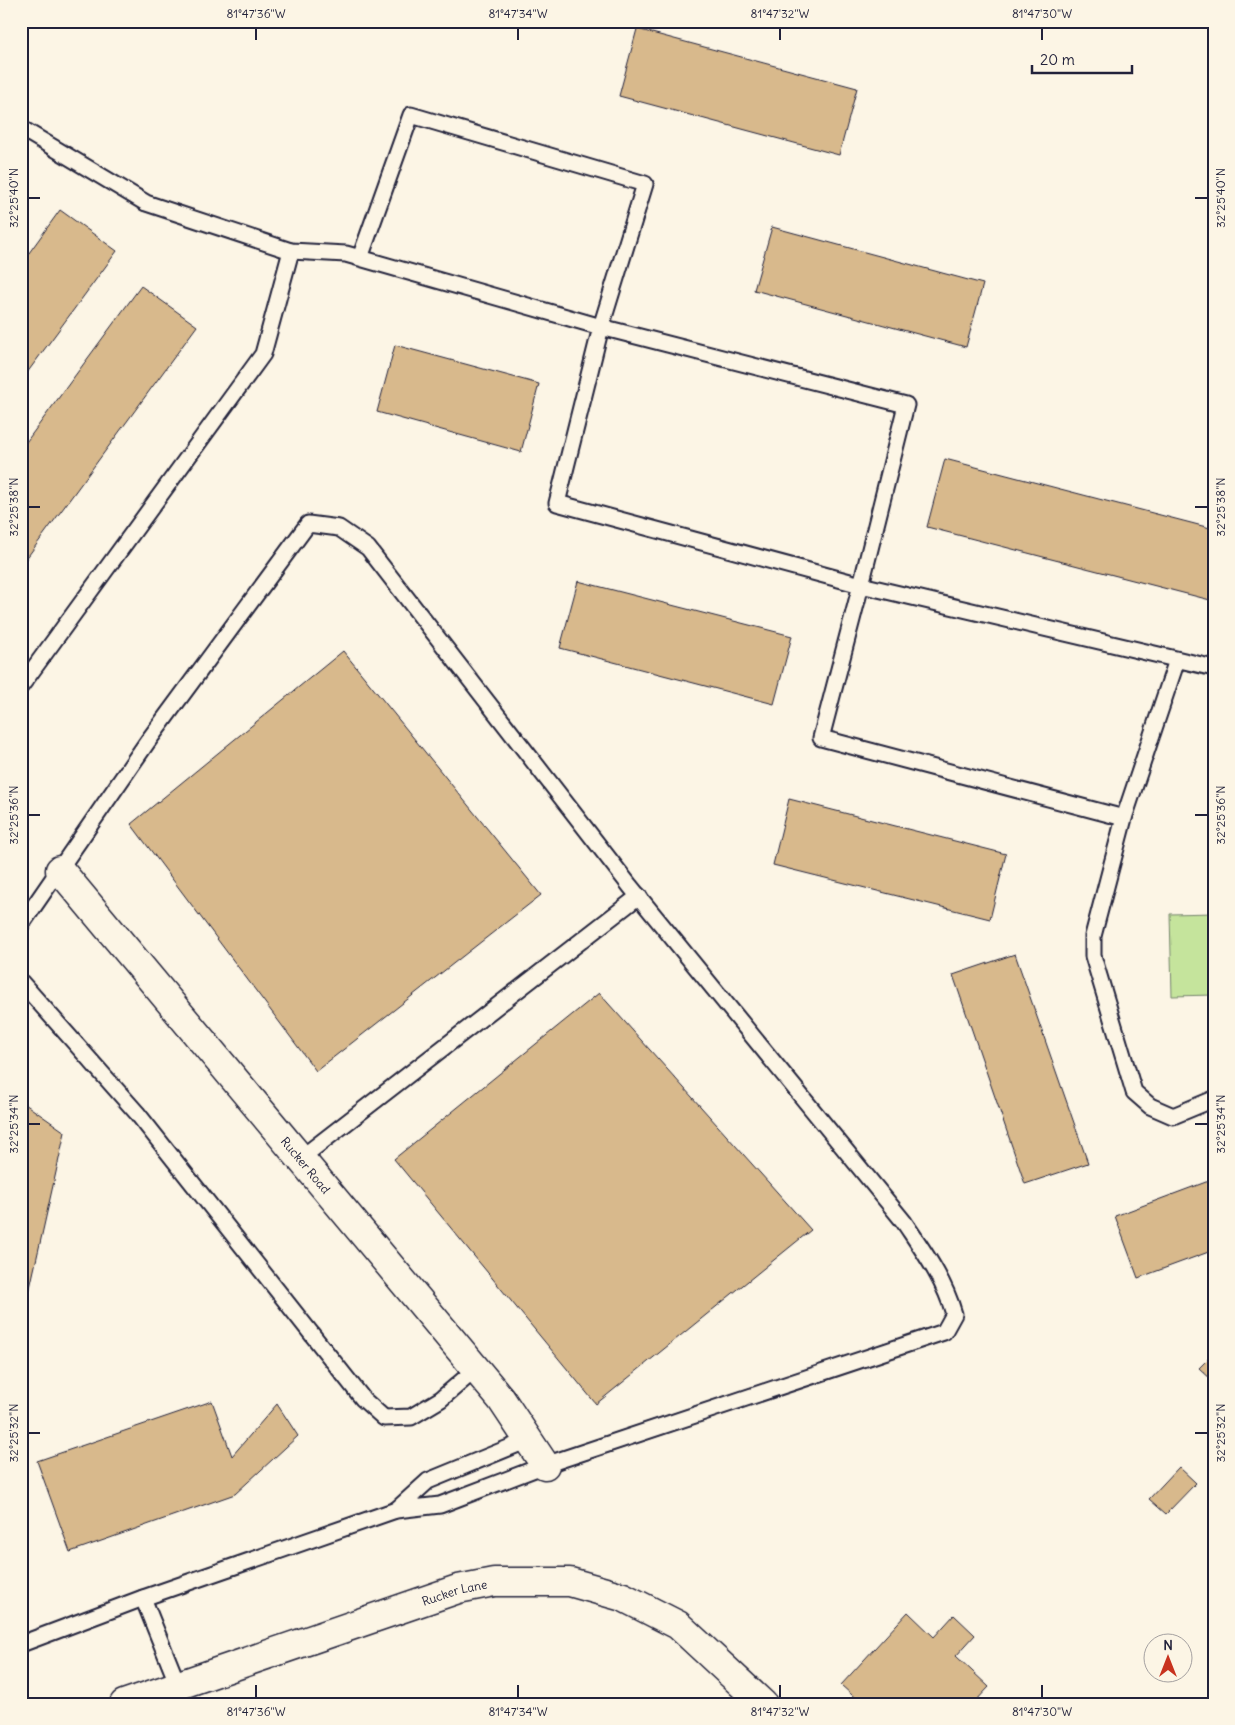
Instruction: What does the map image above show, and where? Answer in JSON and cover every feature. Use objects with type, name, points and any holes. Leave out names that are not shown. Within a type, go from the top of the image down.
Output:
[{"type":"street","name":"Rucker Road","points":[[60,870],[501,1399],[545,1465]]},
{"type":"street","name":"Rucker Lane","points":[[124,1704],[458,1589],[494,1582],[570,1582],[623,1597],[678,1626],[763,1704]]},
{"type":"lane","points":[[360,258],[411,115],[645,184],[602,327],[557,503],[861,584],[1214,668]]},
{"type":"lane","points":[[21,133],[24,130],[146,203],[291,251],[346,254],[602,327],[906,405],[821,738],[1124,818]]},
{"type":"lane","points":[[21,686],[263,354],[291,251]]},
{"type":"lane","points":[[21,925],[148,741],[308,524],[339,528],[368,548],[639,896],[904,1222],[939,1274],[950,1299],[954,1314],[944,1332],[545,1465],[440,1505],[396,1510],[142,1598],[21,1644]]},
{"type":"lane","points":[[1177,660],[1124,818],[1093,936],[1093,956],[1134,1092],[1150,1106],[1173,1116],[1214,1099]]},
{"type":"lane","points":[[300,1158],[639,896]]},
{"type":"lane","points":[[21,982],[137,1113],[363,1399],[384,1418],[411,1417],[441,1399],[476,1369]]},
{"type":"lane","points":[[396,1510],[428,1482],[528,1440]]},
{"type":"lane","points":[[142,1598],[178,1685]]},
{"type":"green space","points":[[1214,913],[1214,995],[1172,996],[1170,914]]},
{"type":"building","points":[[637,29],[857,88],[839,155],[619,96]]},
{"type":"building","points":[[60,210],[117,251],[21,381],[21,264]]},
{"type":"building","points":[[772,227],[983,284],[966,347],[754,290]]},
{"type":"building","points":[[141,286],[197,326],[23,563],[21,562],[21,449]]},
{"type":"building","points":[[395,345],[539,384],[521,452],[377,412]]},
{"type":"building","points":[[945,459],[1214,529],[1214,601],[927,527]]},
{"type":"building","points":[[578,581],[792,636],[774,704],[560,648]]},
{"type":"building","points":[[343,651],[541,895],[316,1071],[131,824]]},
{"type":"building","points":[[789,799],[1006,854],[990,919],[773,865]]},
{"type":"building","points":[[1015,954],[1088,1163],[1025,1184],[953,975]]},
{"type":"building","points":[[599,993],[811,1230],[596,1404],[394,1159]]},
{"type":"building","points":[[21,1103],[65,1132],[21,1328]]},
{"type":"building","points":[[1214,1179],[1214,1250],[1138,1278],[1115,1216]]},
{"type":"building","points":[[1214,1353],[1214,1382],[1199,1368]]},
{"type":"building","points":[[212,1401],[232,1456],[277,1404],[298,1436],[235,1494],[70,1552],[37,1461]]},
{"type":"building","points":[[1179,1467],[1196,1483],[1166,1514],[1149,1499]]},
{"type":"building","points":[[908,1612],[934,1637],[954,1615],[975,1635],[956,1656],[989,1687],[973,1704],[862,1704],[841,1685]]}]
